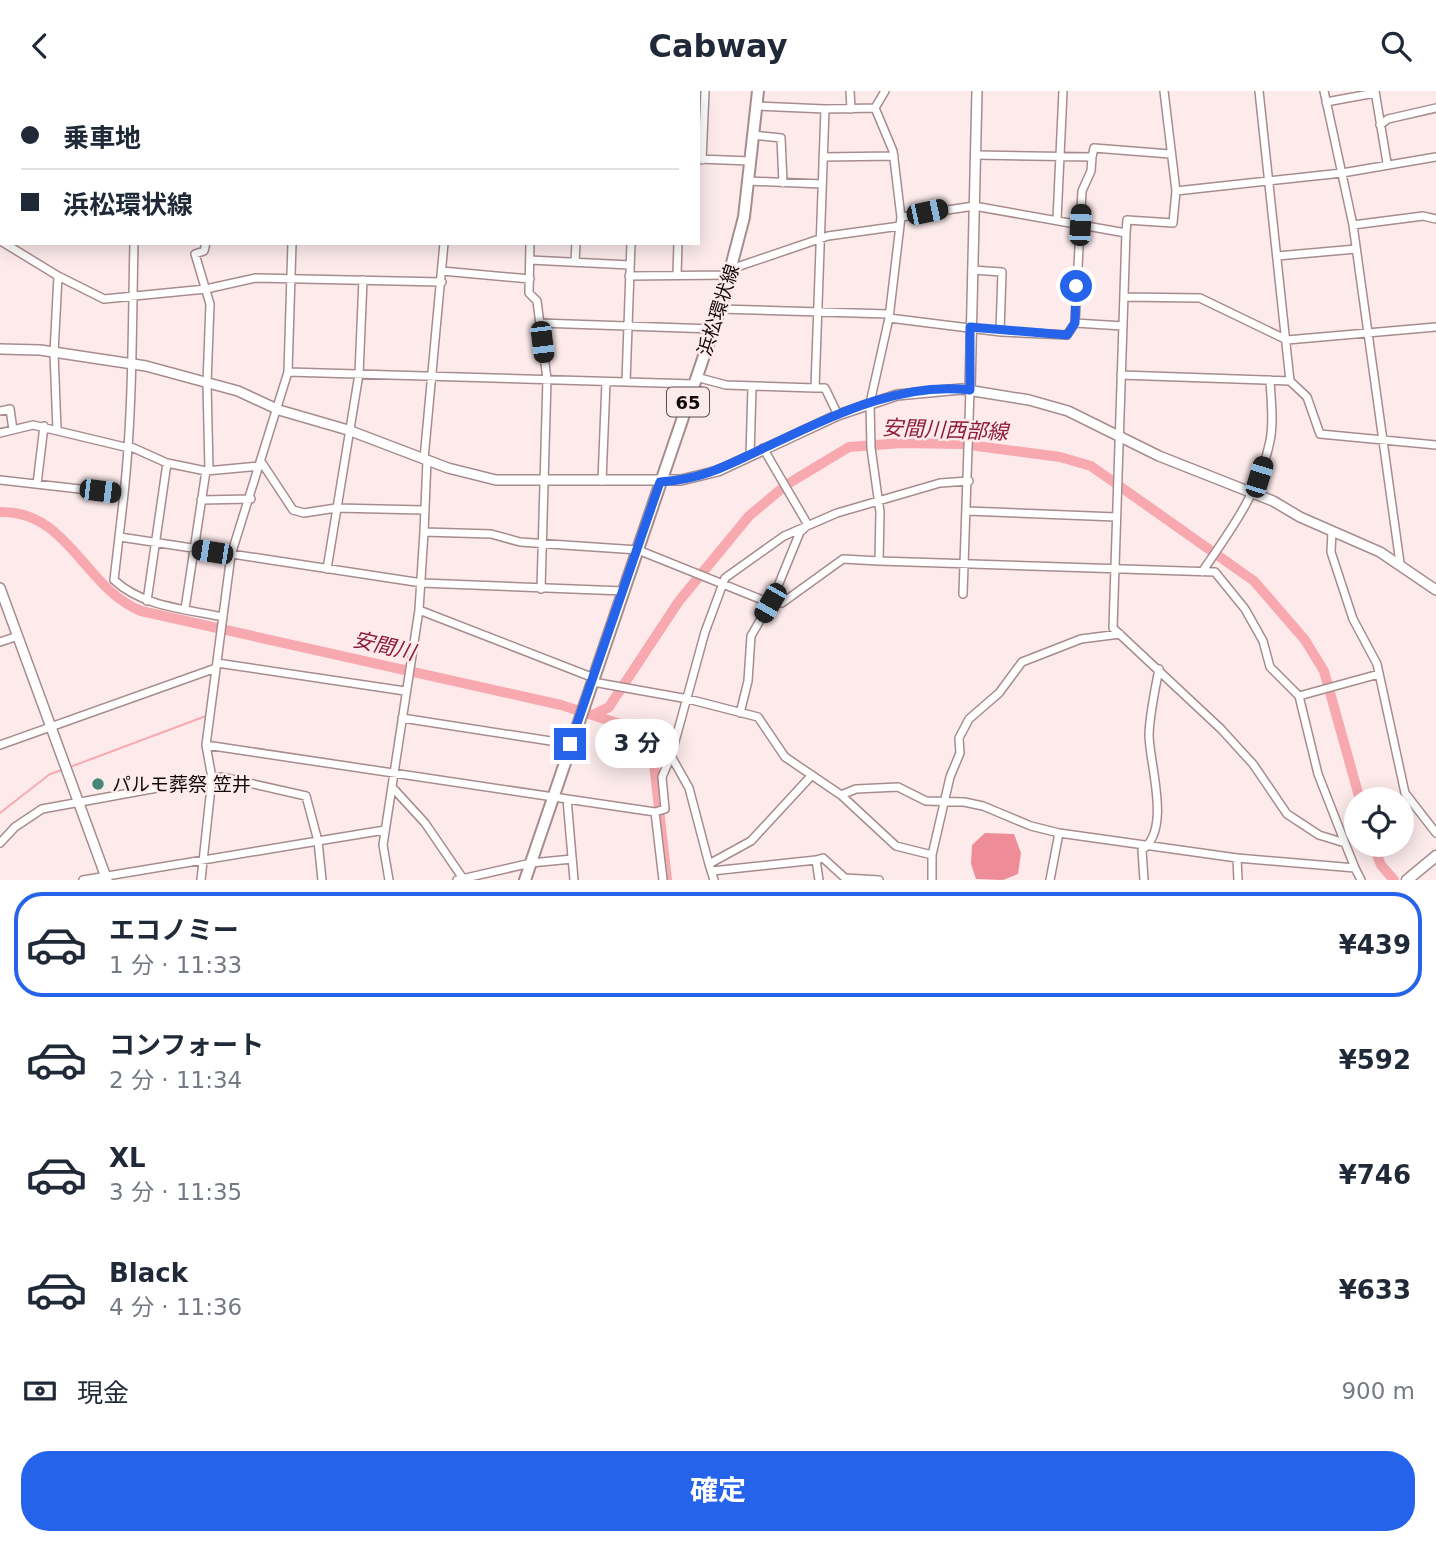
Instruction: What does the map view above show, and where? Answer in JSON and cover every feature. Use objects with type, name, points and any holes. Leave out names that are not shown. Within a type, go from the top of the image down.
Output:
[{"type":"main road","name":"浜松環状線","points":[[525,880],[720,309],[748,181],[758,91]]},
{"type":"main road","points":[[1407,880],[1436,856]]},
{"type":"street","points":[[705,91],[700,160],[750,161]]},
{"type":"street","points":[[850,91],[850,110]]},
{"type":"street","points":[[875,108],[885,91]]},
{"type":"street","points":[[963,594],[969,481],[970,327],[977,91]]},
{"type":"street","points":[[1057,220],[1063,91]]},
{"type":"street","points":[[1164,91],[1176,191],[1173,223],[1128,220],[1126,233],[1113,628],[1159,669],[1240,750],[1287,814],[1319,835],[1344,842]]},
{"type":"street","points":[[1259,91],[1290,381]]},
{"type":"street","points":[[1324,91],[1353,225],[1400,563]]},
{"type":"street","points":[[1326,102],[1375,92],[1387,163]]},
{"type":"street","points":[[757,106],[850,110],[875,108]]},
{"type":"street","points":[[875,108],[894,156],[901,217],[888,316],[870,403],[871,448],[878,500],[879,561]]},
{"type":"street","points":[[815,388],[825,109]]},
{"type":"street","points":[[1380,125],[1388,119],[1436,109]]},
{"type":"street","points":[[753,135],[782,138],[783,183]]},
{"type":"street","points":[[720,309],[888,316],[1000,331],[1067,335],[1075,323],[1082,191],[1091,171],[1094,148],[1170,154]]},
{"type":"street","points":[[976,155],[1092,157]]},
{"type":"street","points":[[823,157],[894,156]]},
{"type":"street","points":[[1176,191],[1342,173],[1387,163],[1436,157]]},
{"type":"street","points":[[748,181],[822,184]]},
{"type":"street","points":[[901,217],[974,206],[1126,233]]},
{"type":"street","points":[[1353,225],[1423,216],[1436,219]]},
{"type":"street","points":[[629,276],[730,272],[821,239],[900,226]]},
{"type":"street","points":[[6,245],[99,299],[206,289],[256,278],[442,282]]},
{"type":"street","points":[[134,245],[129,447],[114,580],[127,592],[147,601],[223,617]]},
{"type":"street","points":[[184,609],[208,470],[210,305],[195,254],[204,251],[206,245]]},
{"type":"street","points":[[201,880],[212,778],[206,745],[231,555],[251,499],[288,372],[292,245]]},
{"type":"street","points":[[390,880],[383,845],[422,583],[426,459],[444,245]]},
{"type":"street","points":[[530,245],[529,293],[537,302],[547,379],[541,589]]},
{"type":"street","points":[[575,262],[576,245]]},
{"type":"street","points":[[626,382],[631,245]]},
{"type":"street","points":[[677,275],[678,245]]},
{"type":"street","points":[[1277,256],[1356,249]]},
{"type":"street","points":[[530,260],[630,265]]},
{"type":"street","points":[[972,270],[1002,272],[1000,331]]},
{"type":"street","points":[[442,271],[530,279]]},
{"type":"street","points":[[57,430],[54,352],[58,276]]},
{"type":"street","points":[[327,569],[359,374],[363,280]]},
{"type":"street","points":[[1124,297],[1200,298],[1287,340],[1436,327]]},
{"type":"street","points":[[540,323],[713,329]]},
{"type":"street","points":[[1075,323],[1123,327]]},
{"type":"street","points":[[0,349],[54,352],[129,362],[238,391],[279,409],[496,480],[660,482],[699,477],[870,403],[922,391],[970,390],[1050,405],[1273,501],[1400,563],[1436,590]]},
{"type":"street","points":[[288,372],[606,382],[695,381],[752,387],[825,388],[838,415]]},
{"type":"street","points":[[1121,375],[1290,381],[1307,397],[1320,434],[1436,445]]},
{"type":"street","points":[[1202,572],[1252,494],[1270,441],[1270,380]]},
{"type":"street","points":[[602,481],[606,382]]},
{"type":"street","points":[[750,456],[752,387]]},
{"type":"street","points":[[0,411],[10,409],[13,430]]},
{"type":"street","points":[[0,433],[33,425],[44,426],[129,447],[167,463],[208,470],[261,465]]},
{"type":"street","points":[[37,484],[44,426]]},
{"type":"street","points":[[763,448],[808,525]]},
{"type":"street","points":[[147,601],[167,463]]},
{"type":"street","points":[[261,465],[279,484],[293,510],[304,513],[336,508],[423,510]]},
{"type":"street","points":[[0,479],[124,494]]},
{"type":"street","points":[[206,745],[658,812],[665,809],[662,776],[671,756],[720,584],[784,535],[808,525],[878,500],[940,483],[969,481]]},
{"type":"street","points":[[201,500],[251,499]]},
{"type":"street","points":[[967,511],[1116,517]]},
{"type":"street","points":[[740,713],[748,681],[751,636],[770,603],[800,532],[808,525]]},
{"type":"street","points":[[1332,531],[1334,562],[1356,628],[1374,655],[1380,674],[1405,793],[1436,833]]},
{"type":"street","points":[[424,532],[491,534],[543,544],[638,551],[770,603],[782,603],[843,559],[1215,572],[1245,609],[1263,641],[1270,667],[1299,696],[1318,773],[1344,839]]},
{"type":"street","points":[[120,537],[422,583],[624,590]]},
{"type":"street","points":[[0,588],[106,878]]},
{"type":"street","points":[[419,610],[594,680],[688,699],[761,719],[785,757],[841,796],[896,846],[932,855]]},
{"type":"street","points":[[932,880],[932,855],[952,770],[960,753],[960,733],[974,713],[999,692],[1022,662],[1081,639],[1121,634]]},
{"type":"street","points":[[0,642],[18,636]]},
{"type":"street","points":[[0,745],[52,728],[216,665],[405,691]]},
{"type":"street","points":[[1144,880],[1142,850],[1149,845],[1157,815],[1149,734],[1159,669]]},
{"type":"street","points":[[1299,696],[1380,674]]},
{"type":"street","points":[[402,718],[570,744]]},
{"type":"street","points":[[671,756],[690,788],[714,880]]},
{"type":"street","points":[[710,868],[751,841],[812,775]]},
{"type":"street","points":[[0,843],[15,827],[43,809],[222,777],[306,796],[318,841],[322,880]]},
{"type":"street","points":[[392,787],[425,823],[461,879],[531,863],[572,859]]},
{"type":"street","points":[[841,796],[856,789],[898,787],[921,799],[983,806],[1031,826],[1059,833],[1237,858],[1355,868]]},
{"type":"street","points":[[567,799],[574,880]]},
{"type":"street","points":[[658,812],[663,880]]},
{"type":"street","points":[[83,880],[385,830]]},
{"type":"street","points":[[1050,880],[1059,833]]},
{"type":"street","points":[[1351,857],[1361,880]]},
{"type":"street","points":[[710,868],[822,858],[845,878],[879,880]]},
{"type":"street","points":[[1237,858],[1238,880]]},
{"type":"street","points":[[816,860],[818,880]]},
{"type":"shaded area","points":[[985,833],[1014,834],[1021,853],[1018,874],[1003,880],[976,879],[971,864],[972,845]]},
{"type":"waterway","name":"安間川西部線","points":[[595,714],[609,707],[679,601],[749,516],[786,485],[849,447],[902,443],[962,444],[1060,457],[1091,466],[1254,581],[1305,640],[1324,671],[1356,787]]},
{"type":"waterway","name":"安間川","points":[[0,512],[23,515],[43,523],[75,552],[104,586],[141,611],[561,705],[633,728],[645,736],[652,746],[667,880]]},
{"type":"waterway","points":[[70,767],[206,716]]},
{"type":"waterway","points":[[0,813],[50,774],[62,770]]},
{"type":"waterway","name":"安間川西部線","points":[[1378,857],[1394,880]]},
{"type":"place","name":"パルモ葬祭 笠井","points":[[98,784]]},
{"type":"route","points":[[570,744],[660,482],[699,477],[718,471],[763,448],[877,400],[939,389],[970,390],[970,327],[1067,335],[1075,323],[1076,286]]}]
